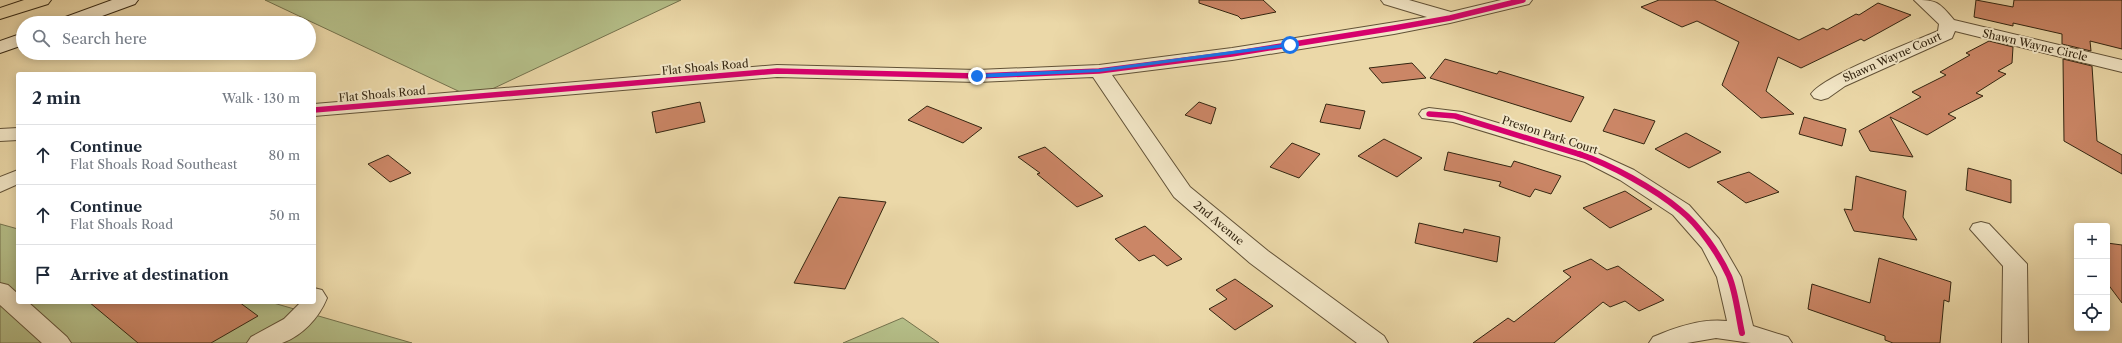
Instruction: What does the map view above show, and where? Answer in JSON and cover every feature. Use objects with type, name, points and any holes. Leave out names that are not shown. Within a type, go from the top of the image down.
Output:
[{"type":"highway","points":[[0,14],[42,0]]},
{"type":"street","points":[[85,16],[129,0]]},
{"type":"street","points":[[1385,0],[1394,6],[1399,13],[1400,20],[1394,28]]},
{"type":"street","points":[[1390,0],[1450,18]]},
{"type":"street","name":"Flat Shoals Road","points":[[316,110],[777,70],[977,76],[1099,71],[1239,52],[1394,28],[1450,18],[1523,0]]},
{"type":"street","name":"Shawn Wayne Court","points":[[1821,94],[1838,82],[1946,34],[1948,24],[1940,14],[1922,0]]},
{"type":"street","name":"Shawn Wayne Circle","points":[[1948,24],[2122,66]]},
{"type":"street","points":[[0,47],[16,41]]},
{"type":"street","name":"2nd Avenue","points":[[1099,71],[1182,192],[1259,257],[1375,343]]},
{"type":"street","name":"Preston Park Court","points":[[1429,114],[1454,116],[1592,158],[1627,175],[1680,210],[1711,244],[1729,276],[1742,333]]},
{"type":"street","points":[[0,135],[16,134]]},
{"type":"street","points":[[0,185],[16,177]]},
{"type":"street","points":[[1981,229],[2015,264],[2015,343]]},
{"type":"street","points":[[0,291],[58,343]]},
{"type":"street","points":[[260,343],[296,322],[312,309],[313,304]]},
{"type":"street","points":[[1662,343],[1676,336],[1716,329],[1742,333],[1779,343]]},
{"type":"green space","points":[[265,0],[681,0],[473,98],[316,24],[316,16],[299,16]]},
{"type":"green space","points":[[0,224],[16,228],[16,304],[277,304],[412,343],[0,343]]},
{"type":"green space","points":[[902,318],[939,343],[843,343]]},
{"type":"building","points":[[1199,0],[1263,0],[1276,12],[1241,19],[1238,16],[1199,3]]},
{"type":"building","points":[[1659,0],[1714,0],[1799,40],[1823,28],[1827,30],[1856,14],[1859,15],[1878,3],[1911,15],[1864,41],[1861,39],[1801,68],[1778,57],[1766,91],[1794,114],[1761,118],[1722,85],[1739,42],[1697,21],[1682,27],[1641,7]]},
{"type":"building","points":[[1976,0],[2013,7],[2014,0],[2122,0],[2122,49],[2090,41],[2091,51],[2062,44],[2062,34],[2013,23],[2013,26],[1974,17]]},
{"type":"building","points":[[1989,41],[2013,47],[2012,63],[1998,71],[2006,74],[1976,93],[1983,96],[1948,114],[1956,118],[1927,135],[1890,117],[1913,157],[1870,151],[1859,131],[1921,97],[1912,92],[1946,75],[1940,72],[1970,55],[1966,53]]},
{"type":"building","points":[[1445,59],[1497,74],[1499,71],[1584,97],[1571,122],[1430,78]]},
{"type":"building","points":[[2063,59],[2092,66],[2097,141],[2122,155],[2122,174],[2064,141]]},
{"type":"building","points":[[1412,63],[1426,78],[1382,83],[1369,68]]},
{"type":"building","points":[[700,102],[705,122],[656,133],[652,112]]},
{"type":"building","points":[[1199,102],[1216,108],[1211,124],[1185,115]]},
{"type":"building","points":[[1326,104],[1365,111],[1360,129],[1320,122]]},
{"type":"building","points":[[927,106],[982,128],[963,143],[908,120]]},
{"type":"building","points":[[1614,109],[1655,121],[1644,144],[1603,131]]},
{"type":"building","points":[[1804,117],[1846,129],[1842,146],[1799,134]]},
{"type":"building","points":[[1686,133],[1721,152],[1689,168],[1655,149]]},
{"type":"building","points":[[1384,139],[1422,158],[1397,177],[1358,156]]},
{"type":"building","points":[[1292,143],[1320,154],[1299,178],[1270,167]]},
{"type":"building","points":[[1045,147],[1103,196],[1077,207],[1037,174],[1040,173],[1018,157]]},
{"type":"building","points":[[1448,152],[1511,167],[1514,161],[1561,176],[1551,194],[1535,189],[1530,197],[1499,186],[1501,182],[1444,170]]},
{"type":"building","points":[[388,155],[411,173],[390,182],[368,164]]},
{"type":"building","points":[[1968,168],[2011,180],[2011,203],[1966,190]]},
{"type":"building","points":[[1749,172],[1779,192],[1746,203],[1717,182]]},
{"type":"building","points":[[1856,176],[1906,191],[1903,217],[1917,240],[1854,231],[1844,209],[1852,210]]},
{"type":"building","points":[[1625,191],[1652,209],[1610,228],[1583,208]]},
{"type":"building","points":[[839,197],[886,202],[845,289],[794,283]]},
{"type":"building","points":[[1419,223],[1463,233],[1464,229],[1500,237],[1497,262],[1415,243]]},
{"type":"building","points":[[1145,226],[1182,259],[1167,266],[1154,255],[1139,261],[1115,239]]},
{"type":"building","points":[[2110,243],[2122,245],[2122,303],[2110,287]]},
{"type":"building","points":[[1879,258],[1951,282],[1949,302],[1944,300],[1940,343],[1893,343],[1885,340],[1885,336],[1808,309],[1812,284],[1870,303]]},
{"type":"building","points":[[1591,259],[1607,270],[1618,266],[1664,300],[1639,311],[1625,301],[1610,307],[1603,302],[1554,343],[1473,343],[1508,318],[1514,322],[1571,277],[1563,271]]},
{"type":"building","points":[[1235,279],[1273,306],[1235,330],[1209,309],[1227,299],[1216,290]]},
{"type":"building","points":[[91,304],[242,304],[258,316],[211,343],[138,343]]},
{"type":"cycle path","points":[[316,110],[777,71],[977,76],[1099,71],[1232,54],[1394,28],[1450,18],[1523,0]]},
{"type":"cycle path","points":[[1429,114],[1455,116],[1592,158],[1627,175],[1681,210],[1711,244],[1729,277],[1742,333]]},
{"type":"route","points":[[977,76],[1099,71],[1290,45]]}]
